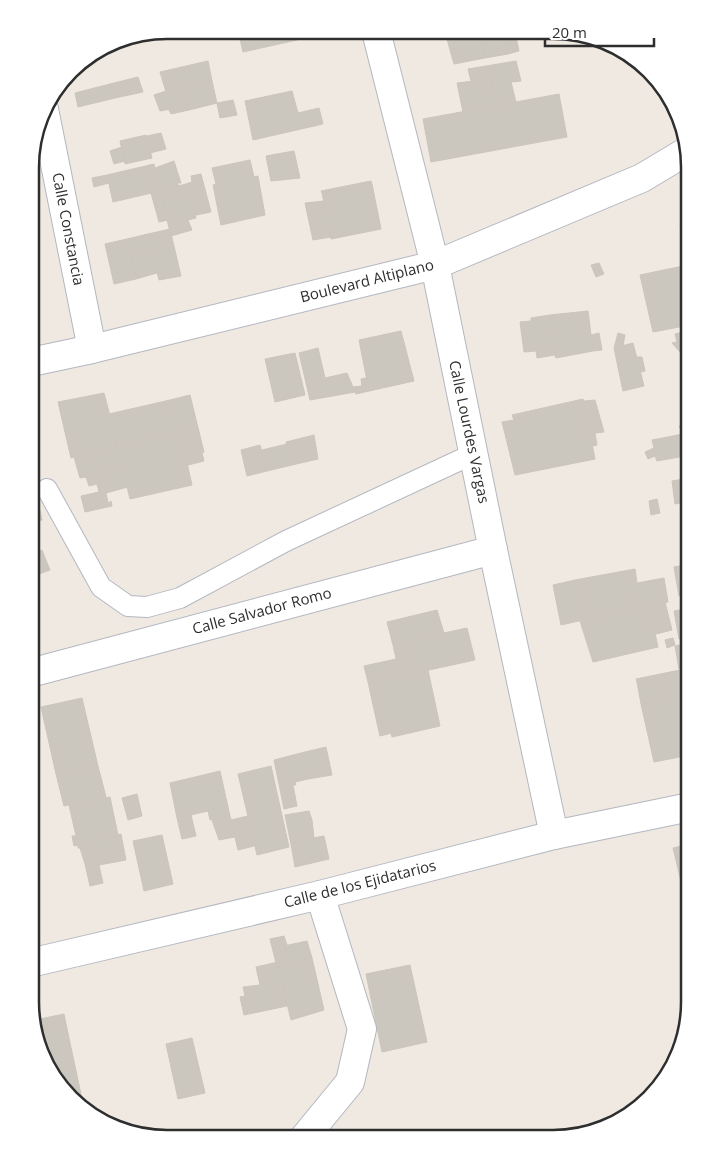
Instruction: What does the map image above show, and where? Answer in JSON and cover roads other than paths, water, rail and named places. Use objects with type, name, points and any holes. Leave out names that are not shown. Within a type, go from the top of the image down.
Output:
[{"type":"street","name":"Calle Lourdes Vargas","points":[[378,39],[435,265],[554,836]]},
{"type":"street","name":"Calle Constancia","points":[[47,124],[92,350]]},
{"type":"street","name":"Boulevard Altiplano","points":[[39,360],[92,350],[435,265],[642,178],[680,155]]},
{"type":"street","name":"Calle Salvador Romo","points":[[39,671],[493,550]]},
{"type":"street","name":"Calle de los Ejidatarios","points":[[39,961],[320,895],[554,836],[681,809]]},
{"type":"street","points":[[311,1130],[350,1082],[362,1029],[320,895]]},
{"type":"lane","points":[[47,490],[101,587],[128,606],[147,608],[180,598],[286,541],[473,454]]}]
